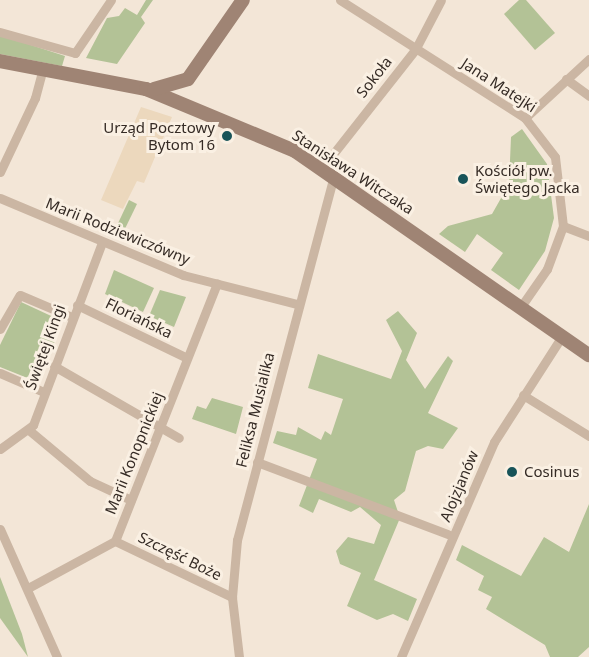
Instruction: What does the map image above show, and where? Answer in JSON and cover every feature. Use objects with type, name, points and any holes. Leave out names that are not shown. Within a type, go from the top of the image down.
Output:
[{"type":"street","points":[[0,32],[13,31],[75,54],[111,0]]},
{"type":"street","points":[[146,89],[174,88],[188,79],[243,0]]},
{"type":"street","name":"Jana Matejki","points":[[340,0],[415,50],[525,118],[555,157],[563,226],[547,269],[520,308]]},
{"type":"street","name":"Sokoła","points":[[328,172],[415,50],[441,0]]},
{"type":"street","points":[[525,118],[589,59]]},
{"type":"street","name":"Stanisława Witczaka","points":[[0,61],[42,71],[146,89],[275,141],[328,172],[589,355]]},
{"type":"street","points":[[0,172],[35,98],[42,71]]},
{"type":"street","points":[[566,79],[589,96]]},
{"type":"street","name":"Feliksa Musialika","points":[[238,657],[232,597],[237,540],[328,172]]},
{"type":"street","name":"Marii Rodziewiczówny","points":[[0,198],[102,242],[217,284],[297,304]]},
{"type":"street","points":[[563,226],[589,236]]},
{"type":"street","name":"Świętej Kingi","points":[[30,431],[102,242]]},
{"type":"street","name":"Marii Konopnickiej","points":[[115,541],[217,284]]},
{"type":"street","points":[[0,329],[3,314],[23,294],[72,317]]},
{"type":"street","name":"Floriańska","points":[[77,304],[188,358]]},
{"type":"street","name":"Alojzjanów","points":[[401,657],[494,442],[562,336]]},
{"type":"street","points":[[54,366],[179,438]]},
{"type":"street","points":[[0,373],[44,392]]},
{"type":"street","points":[[523,395],[589,436]]},
{"type":"street","points":[[0,449],[30,431],[90,480],[131,500]]},
{"type":"street","points":[[257,462],[448,534]]},
{"type":"street","points":[[0,529],[57,657]]},
{"type":"street","points":[[28,588],[115,541]]},
{"type":"street","name":"Szczęść Boże","points":[[115,541],[232,597]]},
{"type":"green space","points":[[146,0],[153,0],[141,17],[145,23],[117,64],[86,58],[107,18],[119,16],[125,8],[137,15]]},
{"type":"green space","points":[[519,0],[526,0],[555,33],[535,50],[504,14]]},
{"type":"green space","points":[[0,35],[65,56],[62,66],[0,54]]},
{"type":"green space","points":[[522,129],[547,164],[554,218],[545,251],[519,290],[491,270],[503,253],[477,234],[465,252],[439,234],[448,226],[492,214],[509,184],[511,137]]},
{"type":"green space","points":[[129,200],[137,204],[120,239],[112,236]]},
{"type":"green space","points":[[114,270],[154,288],[143,312],[105,294]]},
{"type":"green space","points":[[160,290],[186,297],[174,327],[149,316]]},
{"type":"green space","points":[[21,302],[62,321],[40,383],[0,367],[0,345]]},
{"type":"green space","points":[[398,311],[417,333],[406,360],[425,389],[448,356],[453,361],[428,413],[458,428],[443,449],[428,446],[416,451],[405,491],[394,500],[400,518],[374,580],[417,599],[408,621],[393,614],[377,620],[347,606],[361,573],[340,564],[336,551],[348,537],[374,544],[381,525],[360,507],[351,512],[319,499],[313,513],[299,506],[317,459],[273,443],[277,431],[296,435],[298,427],[321,440],[325,431],[331,435],[343,399],[308,388],[318,354],[391,379],[402,351],[386,320]]},
{"type":"green space","points":[[212,398],[243,407],[236,434],[192,419],[197,406],[206,409]]},
{"type":"green space","points":[[589,504],[589,647],[578,657],[550,657],[545,645],[486,609],[492,597],[478,590],[484,576],[456,560],[462,545],[521,576],[544,537],[569,552]]},
{"type":"green space","points":[[0,577],[22,634],[28,657],[0,618]]},
{"type":"shaded area","points":[[141,107],[172,117],[144,183],[137,181],[123,209],[101,200]]},
{"type":"place","name":"Urząd Pocztowy Bytom 16","points":[[227,136]]},
{"type":"place","name":"Kościół pw. Świętego Jacka","points":[[463,179]]},
{"type":"place","name":"Cosinus","points":[[512,472]]}]
